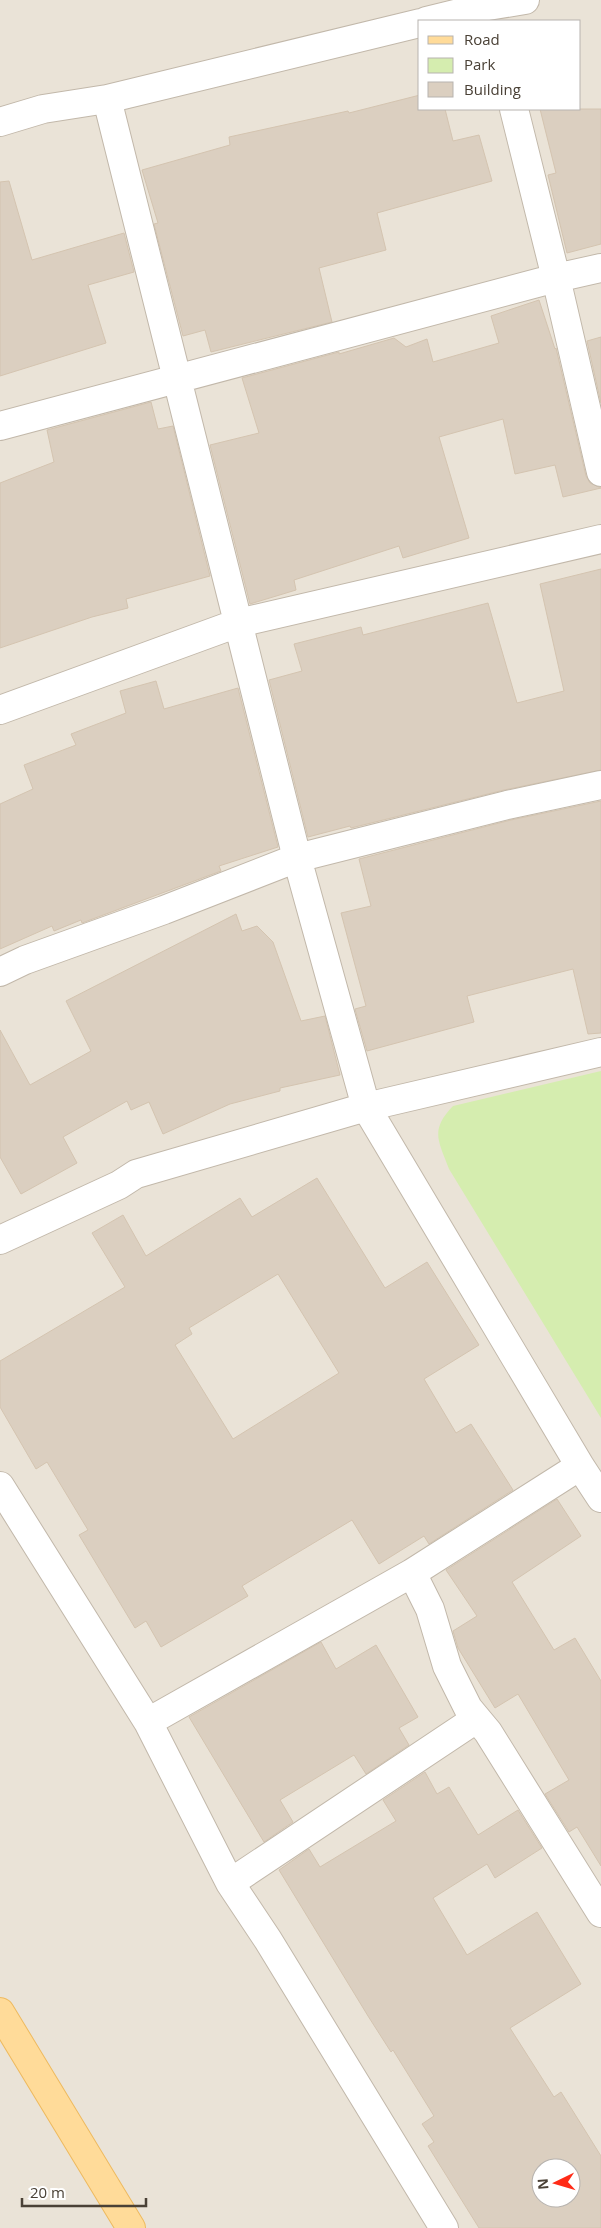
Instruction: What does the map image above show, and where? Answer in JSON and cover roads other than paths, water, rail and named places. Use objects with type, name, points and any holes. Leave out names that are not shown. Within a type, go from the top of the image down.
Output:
[{"type":"main road","points":[[0,2012],[131,2228]]},
{"type":"street","points":[[435,20],[490,14],[525,0]]},
{"type":"street","points":[[0,122],[43,110],[107,99],[418,23]]},
{"type":"street","points":[[107,99],[297,858],[366,1107],[580,1466],[601,1498]]},
{"type":"street","points":[[514,110],[601,472]]},
{"type":"street","points":[[0,426],[556,278],[601,268]]},
{"type":"street","points":[[0,710],[238,623],[601,539]]},
{"type":"street","points":[[0,972],[25,960],[164,910],[297,858],[507,805],[601,785]]},
{"type":"street","points":[[0,1240],[119,1185],[136,1174],[366,1107],[601,1052]]},
{"type":"street","points":[[148,1722],[412,1573],[580,1466]]},
{"type":"street","points":[[0,1486],[148,1722],[230,1883],[294,1982],[444,2228]]},
{"type":"street","points":[[412,1573],[430,1609],[447,1666],[468,1708],[488,1732],[601,1913]]},
{"type":"street","points":[[230,1883],[476,1719]]}]
